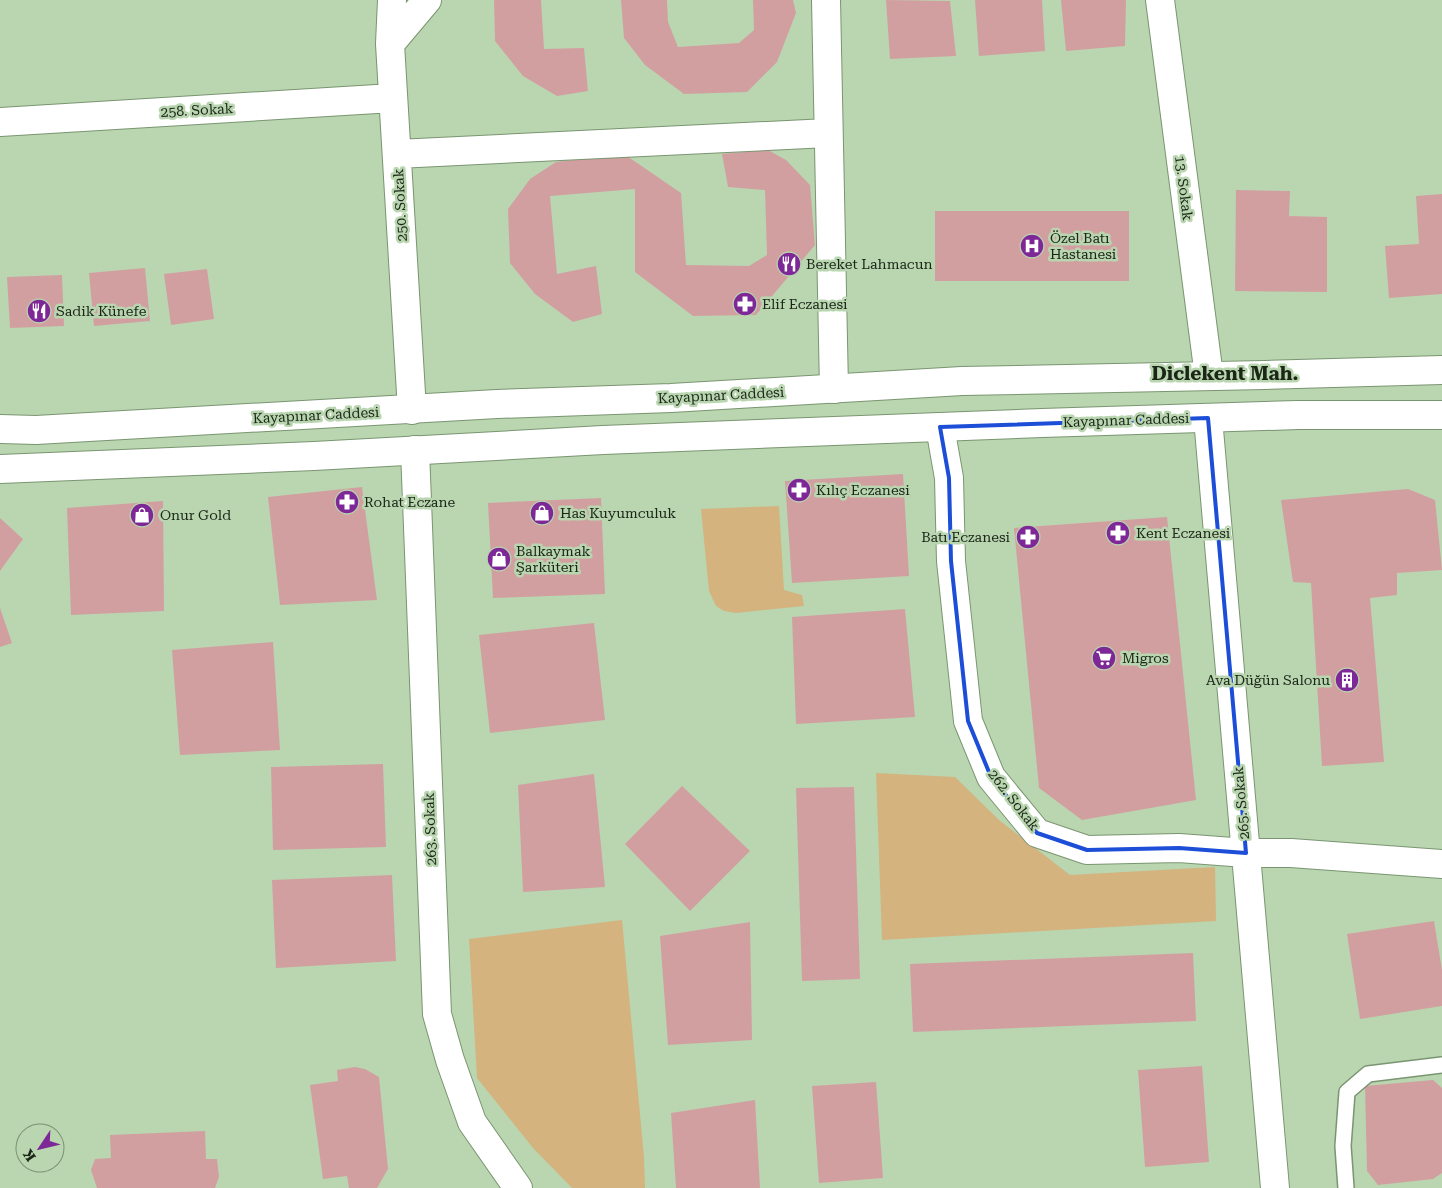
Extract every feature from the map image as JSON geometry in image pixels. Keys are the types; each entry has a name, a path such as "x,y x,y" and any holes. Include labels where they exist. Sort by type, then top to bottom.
{"street":[{"name":"250. Sokak","path":"392,0 390,44 412,410"},
{"path":"390,44 427,0"},
{"path":"826,0 834,389"},
{"name":"13. Sokak","path":"1160,0 1209,376"},
{"name":"258. Sokak","path":"0,122 394,98"},
{"path":"397,154 828,133"},
{"name":"Kayapınar Caddesi","path":"0,429 36,430 962,381 1442,370"},
{"name":"Kayapınar Caddesi","path":"0,469 602,440 940,427 1298,415 1442,415"},
{"name":"265. Sokak","path":"1208,418 1275,1188"},
{"name":"262. Sokak","path":"940,427 949,478 951,561 968,721 991,777 1037,833 1087,850 1179,848 1246,853 1291,853 1442,864"},
{"name":"263. Sokak","path":"415,450 437,1014 450,1060 472,1122 518,1188"}],"lane":[{"path":"1346,1188 1343,1146 1347,1092 1368,1074 1442,1065"}],"highlighted area":[{"path":"1208,418 1246,853 1179,848 1087,850 1037,833 991,777 968,721 951,561 949,478 940,427"}],"shaded area":[{"path":"779,506 784,590 802,595 804,606 736,613 724,611 716,606 709,591 701,509"},
{"path":"876,773 955,777 999,820 1070,875 1215,867 1216,921 882,940"},
{"path":"622,920 644,1157 645,1188 572,1188 533,1148 477,1078 469,939"}],"building":[{"path":"494,0 541,0 544,49 584,48 588,91 557,96 523,76 495,41"},
{"path":"621,0 667,0 668,22 678,47 739,43 754,30 753,0 793,0 796,13 777,62 747,92 684,94 645,65 624,38"},
{"path":"886,0 950,1 956,56 890,59"},
{"path":"975,0 1042,0 1045,51 979,56"},
{"path":"1061,0 1126,0 1125,46 1066,51"},
{"path":"768,150 786,160 810,185 815,245 756,315 693,316 635,272 635,189 550,196 557,274 596,266 602,314 573,322 535,294 510,263 508,209 530,179 556,162 624,154 681,193 686,265 749,266 767,255 765,190 728,187 722,154"},
{"path":"1236,190 1290,191 1289,216 1327,217 1327,292 1235,291"},
{"path":"1442,194 1442,294 1389,298 1385,246 1419,244 1416,196"},
{"name":"Özel Batı Hastanesi","path":"935,211 1129,211 1129,281 935,281"},
{"path":"145,268 150,321 94,326 89,273"},
{"path":"207,269 214,319 171,325 164,274"},
{"path":"62,275 64,326 10,328 7,277"},
{"path":"903,474 909,576 792,583 785,481"},
{"path":"362,487 377,600 280,605 268,497"},
{"name":"Ava Düğün Salonu","path":"1408,489 1435,500 1442,570 1397,573 1397,595 1370,598 1384,762 1322,766 1311,583 1293,582 1281,500"},
{"path":"601,498 605,594 493,598 488,503"},
{"path":"163,501 164,611 71,615 67,508"},
{"name":"Migros","path":"1167,517 1196,800 1082,820 1039,788 1014,528"},
{"path":"0,518 23,539 0,571"},
{"path":"0,608 12,643 0,647"},
{"path":"905,609 915,717 796,724 792,617"},
{"path":"594,623 605,720 490,733 479,635"},
{"path":"273,642 280,750 180,755 172,650"},
{"path":"383,764 386,847 273,850 271,767"},
{"path":"594,774 605,887 523,892 518,785"},
{"path":"682,786 750,851 690,911 625,844"},
{"path":"854,787 860,979 802,981 796,788"},
{"path":"392,875 396,961 276,968 272,880"},
{"path":"1434,921 1442,970 1442,1006 1360,1019 1347,934"},
{"path":"750,922 752,1040 668,1045 660,936"},
{"path":"1193,953 1196,1021 913,1032 910,964"},
{"path":"1202,1066 1209,1162 1145,1167 1138,1070"},
{"path":"355,1067 365,1069 379,1077 388,1169 377,1188 349,1188 347,1176 323,1179 310,1085 338,1081 337,1070"},
{"path":"1433,1080 1442,1088 1442,1173 1433,1179 1378,1185 1367,1171 1365,1086"},
{"path":"876,1082 883,1178 819,1183 812,1086"},
{"path":"755,1100 760,1188 676,1188 671,1113"},
{"path":"205,1131 206,1159 217,1159 219,1177 215,1188 97,1188 91,1170 95,1159 111,1158 110,1135"}],"place":[{"name":"Özel Batı Hastanesi","path":"1032,246"},
{"name":"Bereket Lahmacun","path":"789,264"},
{"name":"Elif Eczanesi","path":"745,304"},
{"name":"Sadik Künefe","path":"39,311"},
{"name":"Kılıç Eczanesi","path":"799,490"},
{"name":"Rohat Eczane","path":"347,502"},
{"name":"Has Kuyumculuk","path":"542,513"},
{"name":"Onur Gold","path":"142,515"},
{"name":"Kent Eczanesi","path":"1118,533"},
{"name":"Batı Eczanesi","path":"1028,537"},
{"name":"Balkaymak Şarküteri","path":"499,559"},
{"name":"Migros","path":"1104,658"},
{"name":"Ava Düğün Salonu","path":"1347,680"}],"district":[{"name":"Diclekent Mah.","path":"1225,373"}]}
